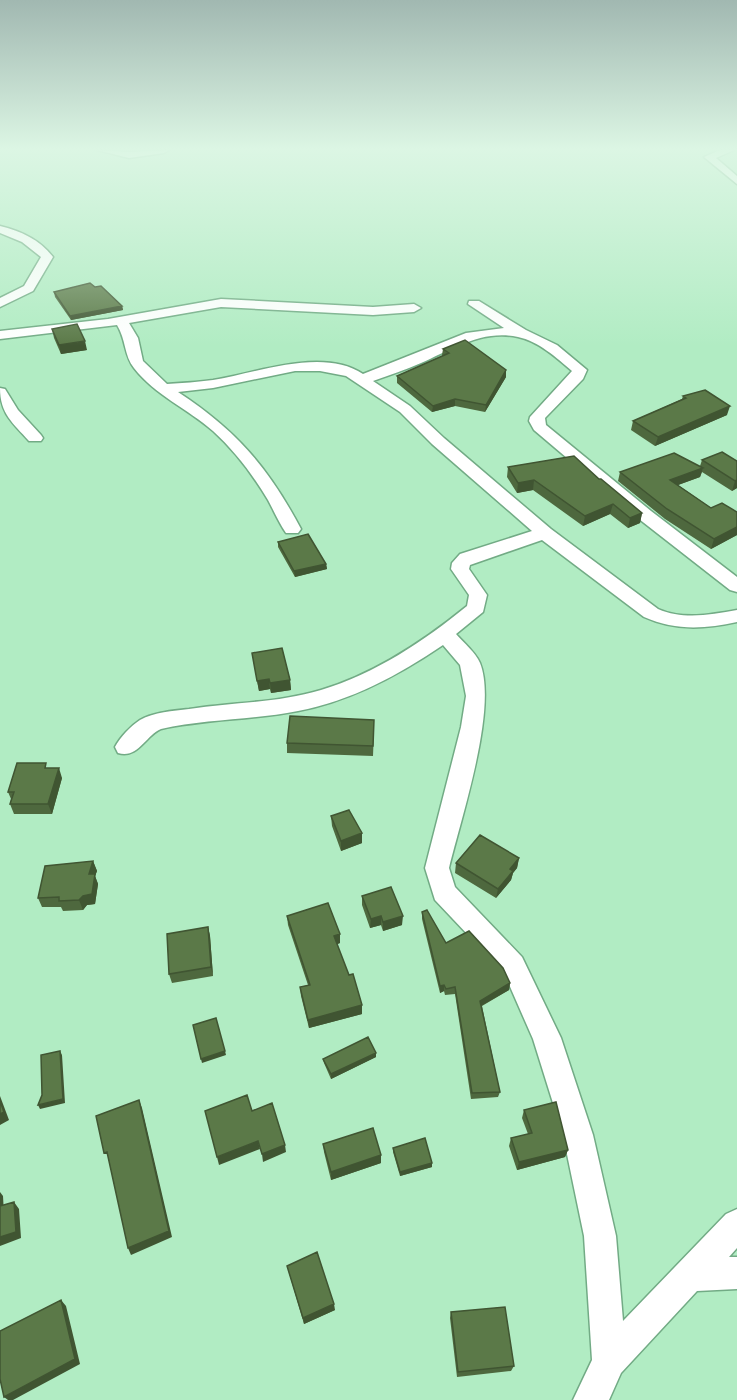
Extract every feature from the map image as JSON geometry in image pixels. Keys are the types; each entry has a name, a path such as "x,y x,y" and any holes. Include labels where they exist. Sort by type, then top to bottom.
{"street":[{"path":"0,229 26,240 47,256 29,288 0,303"},
{"path":"0,335 121,321 221,303 373,311 414,308"},
{"path":"474,304 521,333 561,353 580,372 538,417 539,427 645,515 737,586"},
{"path":"121,321 132,340 134,359 163,389 208,419 246,457 280,505 292,529"},
{"path":"361,380 416,360 444,345 471,336 501,332 521,333"},
{"path":"163,389 213,384 302,366 342,369 405,409 438,441 546,533 657,617 685,622 710,621 737,615"},
{"path":"0,392 12,412 35,438"},
{"path":"126,747 146,727 159,722 234,710 300,703 387,672 476,608 478,595 460,569 460,563 466,558 546,533"},
{"path":"444,633 470,663 476,696 472,727 437,868 444,892 513,965 547,1038 578,1135 600,1236 609,1361"},
{"path":"591,1400 609,1361 693,1275 737,1225"},
{"path":"693,1275 737,1273"}],"building":[{"path":"90,283 95,287 101,286 122,306 70,316 54,292"},
{"path":"77,324 85,341 59,345 52,329"},
{"path":"465,340 506,370 486,405 455,399 433,406 397,376 449,353 443,349"},
{"path":"705,390 730,406 658,437 633,421 686,398 683,396"},
{"path":"722,452 737,461 737,480 735,481 702,460"},
{"path":"674,453 703,468 670,480 711,508 722,503 737,512 737,527 714,539 667,509 620,472"},
{"path":"574,456 642,513 630,518 613,504 585,516 534,480 518,483 508,467"},
{"path":"308,534 326,564 294,571 278,542"},
{"path":"282,648 290,680 270,683 269,679 257,681 252,653"},
{"path":"290,716 374,720 373,746 287,743"},
{"path":"17,763 46,763 45,768 59,768 48,804 10,804 14,792 8,792"},
{"path":"349,810 362,833 341,841 331,816"},
{"path":"480,835 519,858 510,869 513,871 498,889 456,863"},
{"path":"93,861 89,874 95,874 92,894 83,896 79,900 59,901 59,897 38,898 45,866"},
{"path":"391,887 403,916 383,922 381,916 371,919 362,896"},
{"path":"328,903 340,934 334,936 349,975 353,974 362,1005 308,1020 300,987 310,985 287,916"},
{"path":"427,910 446,943 469,931 503,968 510,983 480,1001 500,1092 472,1093 455,987 446,989 444,985 440,986 422,912"},
{"path":"208,927 211,967 169,974 167,934"},
{"path":"216,1018 225,1051 201,1059 193,1025"},
{"path":"368,1037 376,1053 331,1074 323,1059"},
{"path":"60,1051 63,1099 38,1105 42,1095 41,1055"},
{"path":"247,1095 252,1111 272,1103 285,1145 262,1154 258,1141 217,1157 205,1111"},
{"path":"139,1100 169,1231 128,1248 107,1152 104,1153 96,1116"},
{"path":"0,1101 4,1112 0,1114"},
{"path":"556,1102 568,1150 519,1162 511,1138 532,1133 524,1110"},
{"path":"373,1128 381,1155 331,1172 323,1144"},
{"path":"425,1138 432,1163 400,1172 393,1148"},
{"path":"14,1202 16,1232 0,1237 0,1206"},
{"path":"317,1252 334,1304 303,1318 287,1266"},
{"path":"61,1300 75,1359 4,1397 0,1379 0,1331"},
{"path":"505,1307 514,1366 458,1372 451,1312"}]}
